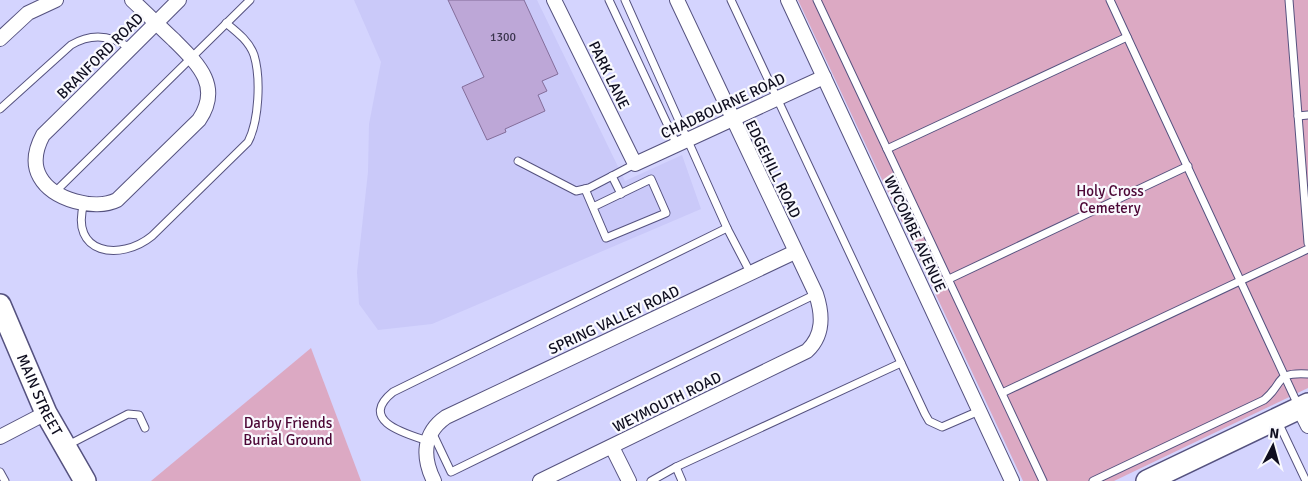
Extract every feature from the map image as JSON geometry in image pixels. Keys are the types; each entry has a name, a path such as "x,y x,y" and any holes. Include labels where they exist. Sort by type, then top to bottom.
{"main road":[{"name":"MAIN STREET","path":"0,305 8,330 46,413 85,481"},
{"path":"1147,481 1276,419 1305,413"}],"street":[{"path":"0,39 28,13 56,0"},
{"path":"56,191 84,203 100,205 117,200 199,120 207,104 208,87 201,68 132,0"},
{"name":"BRANFORD ROAD","path":"56,191 40,177 36,167 37,151 43,135 179,0"},
{"name":"PARK LANE","path":"554,0 635,164"},
{"name":"EDGEHILL ROAD","path":"677,0 732,120 816,294 821,312 821,326 817,339 808,351"},
{"name":"WYCOMBE AVENUE","path":"788,0 1012,481"},
{"name":"CHADBOURNE ROAD","path":"635,164 824,77"},
{"name":"SPRING VALLEY ROAD","path":"430,436 446,417 795,252"},
{"name":"WEYMOUTH ROAD","path":"540,481 808,351"},
{"path":"0,437 46,413"},
{"path":"430,436 425,457 434,481"},
{"path":"612,447 628,481"}],"lane":[{"path":"56,191 250,0"},
{"path":"609,0 751,274"},
{"path":"625,0 683,143"},
{"path":"731,0 925,414 935,425 947,426 979,411"},
{"path":"817,0 1043,481"},
{"path":"1110,0 1240,281 1285,376 1305,413"},
{"path":"1288,0 1308,243"},
{"path":"84,203 80,222 82,230 91,243 107,250 119,250 138,246 152,236 248,142 253,133 257,114 254,54 240,34 226,23"},
{"path":"0,109 80,39 99,36 109,38 130,48"},
{"path":"887,149 1127,37"},
{"path":"1298,116 1308,115"},
{"path":"518,161 576,191 585,189 635,164"},
{"path":"948,279 1188,166"},
{"path":"612,176 621,194"},
{"path":"585,189 606,238 666,213 652,179 593,207"},
{"path":"727,228 392,392 384,401 382,408 383,420 390,427 430,436 451,472 816,294"},
{"path":"1002,393 1308,249"},
{"path":"651,481 676,467 901,363"},
{"path":"1093,481 1264,400 1279,380 1285,376 1308,374"},
{"path":"65,446 128,414 138,415 145,428"},
{"path":"1276,419 1306,481"},
{"path":"676,467 682,481"},
{"path":"0,472 5,481"}],"shaded area":[{"path":"354,0 537,0 625,181 682,155 701,209 432,324 378,330 359,304 357,272 368,172 369,124 381,62"}],"green space":[{"name":"Holy Cross Cemetery","path":"798,0 1308,0 1308,388 1114,481 1023,481"},
{"name":"Darby Friends Burial Ground","path":"311,348 361,481 151,481"}],"building":[{"path":"448,0 524,0 558,74 542,81 547,91 538,95 545,111 505,129 506,132 487,140 462,87 484,77"}]}
